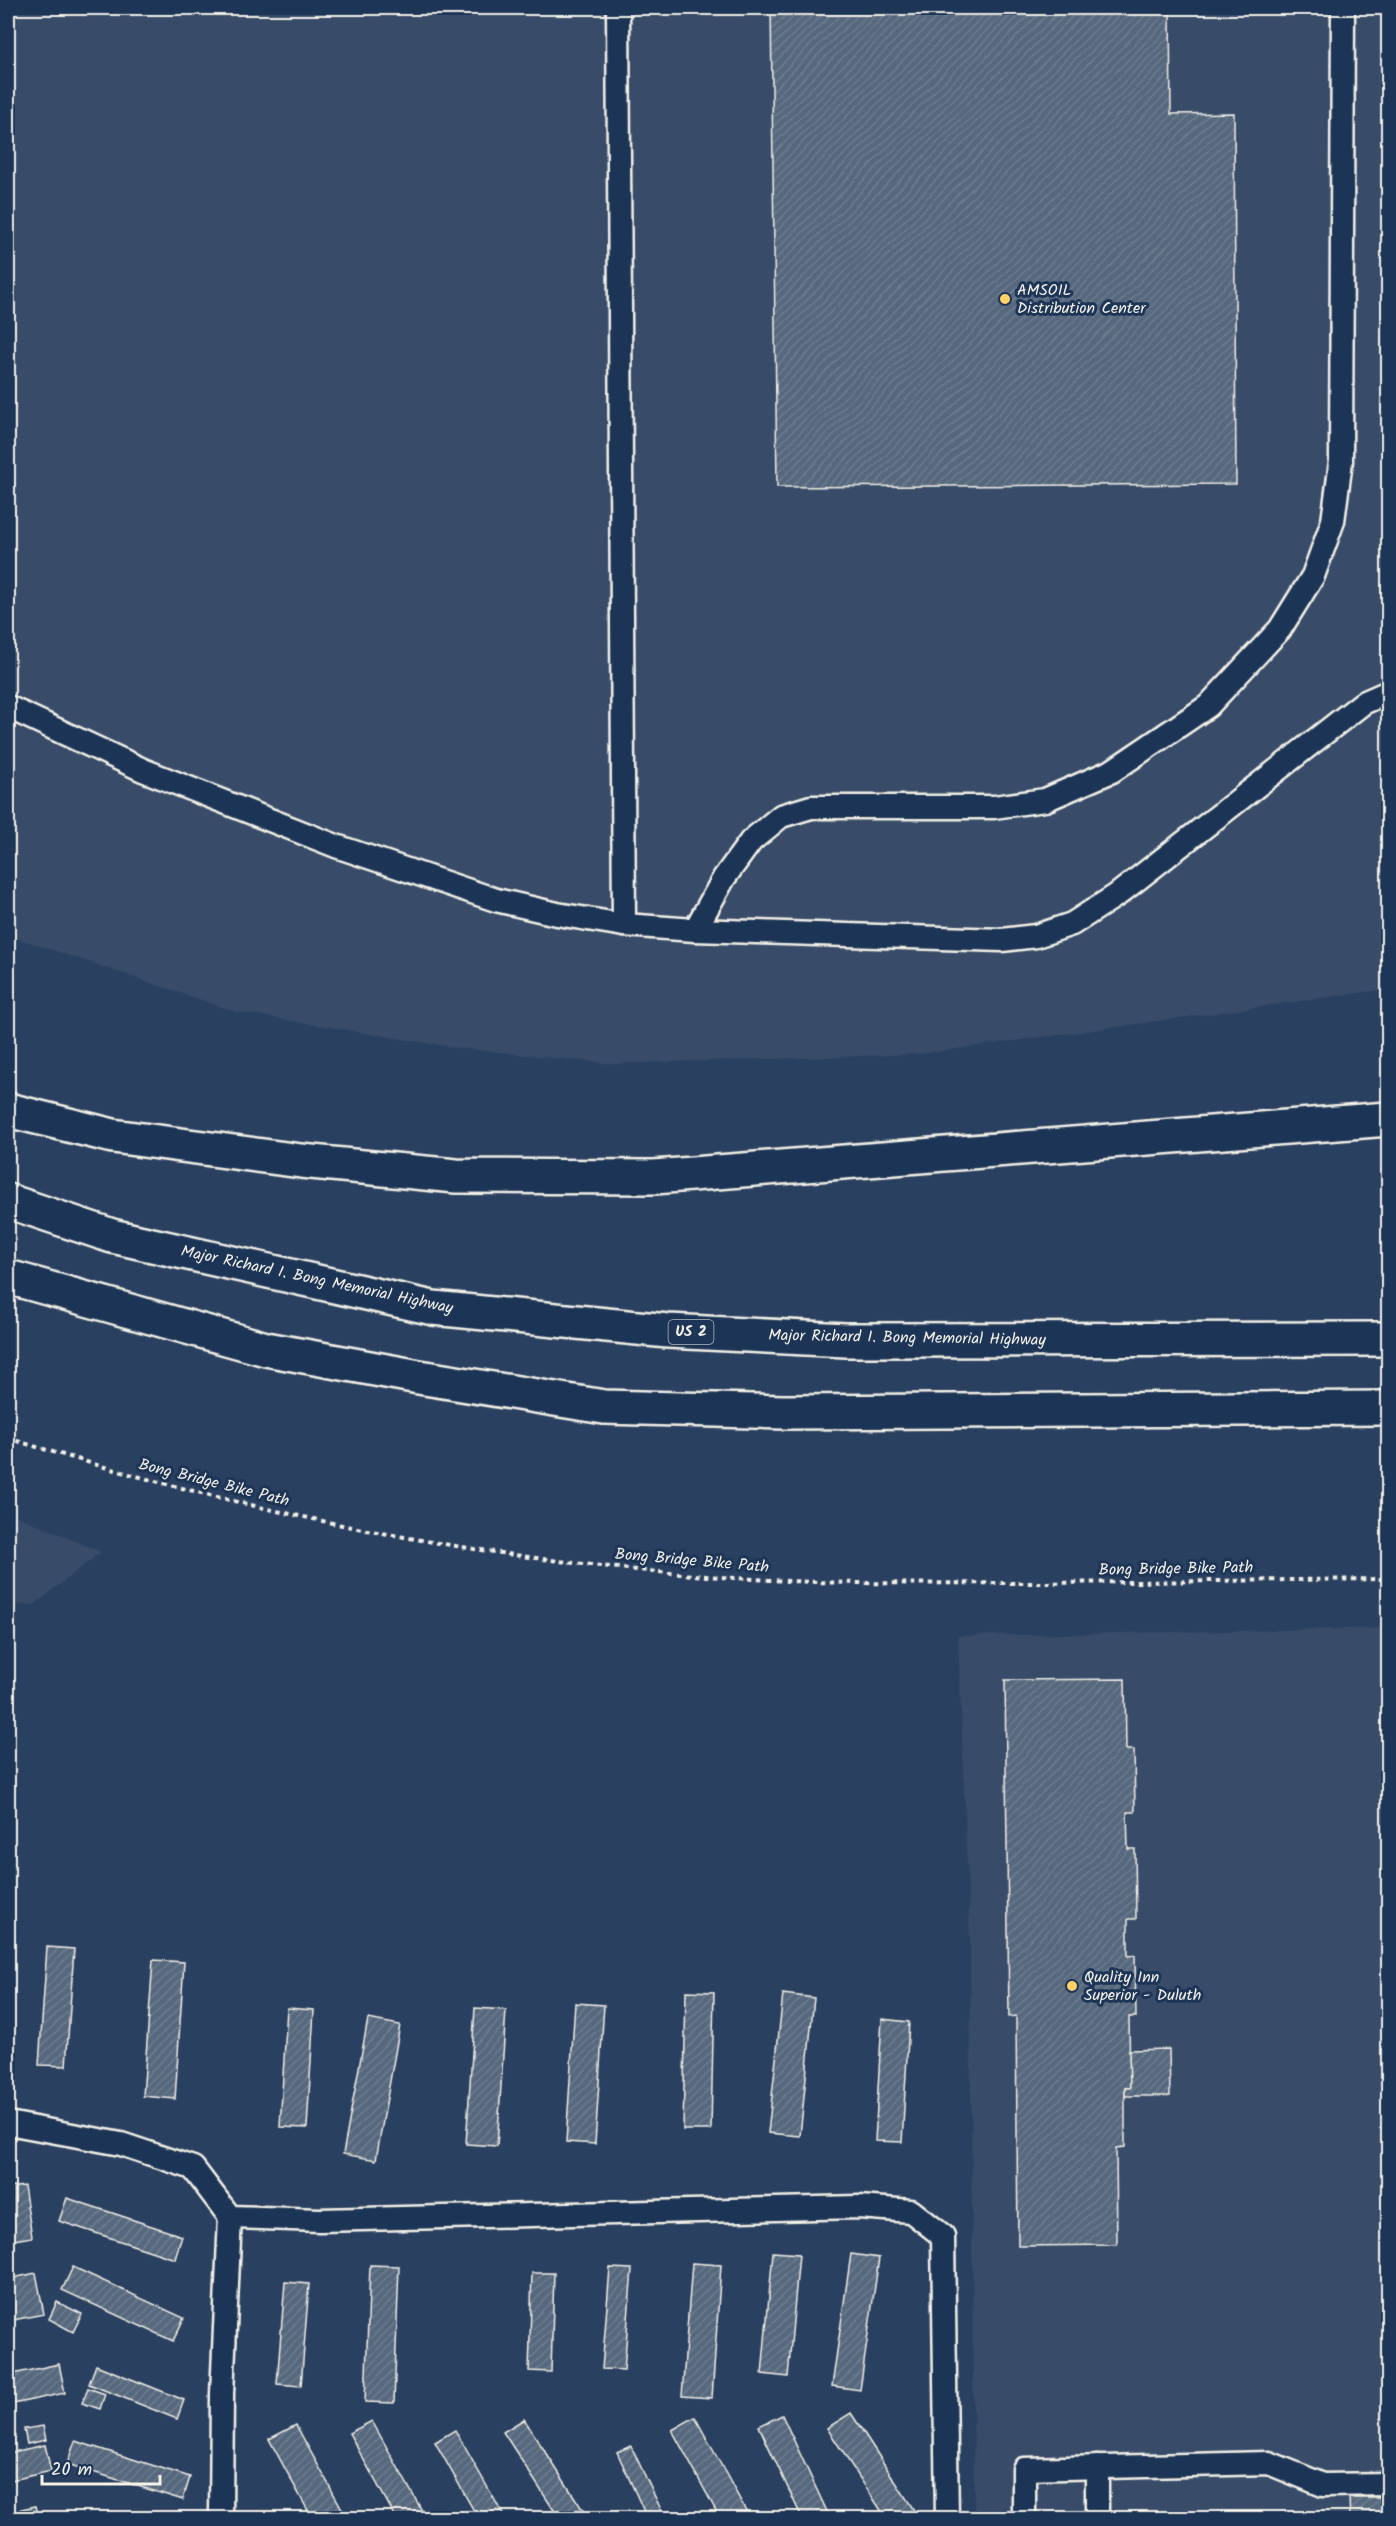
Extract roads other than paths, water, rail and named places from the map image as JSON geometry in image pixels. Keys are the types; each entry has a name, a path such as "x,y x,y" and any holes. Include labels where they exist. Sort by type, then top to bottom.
{"highway":[{"path":"8,1110 113,1136 301,1161 456,1176 654,1177 1389,1119"},
{"name":"Major Richard I. Bong Memorial Highway","path":"8,1201 112,1236 433,1308 668,1331 846,1340 1389,1339"},
{"path":"8,1277 266,1349 604,1407 785,1412 1389,1408"}],"lane":[{"path":"618,8 624,925"},
{"path":"695,930 724,878 751,841 781,816 811,807 994,807 1045,800 1112,771 1208,706 1280,629 1313,576 1333,521 1341,461 1343,8"},
{"path":"8,707 143,770 336,846 496,900 557,914 624,925 695,930 1002,940 1036,936 1072,924 1117,896 1364,703 1389,692"},
{"path":"8,2123 121,2144 193,2168 230,2217 222,2394 221,2518"},
{"path":"230,2217 320,2220 859,2207 911,2211 944,2236 947,2518"},
{"path":"1024,2518 1024,2469 1269,2463 1323,2485 1389,2484"},
{"path":"1097,2467 1097,2518"}],"place":[{"name":"AMSOIL Distribution Center","path":"1005,299"},
{"name":"Quality Inn Superior - Duluth","path":"1072,1986"}]}
